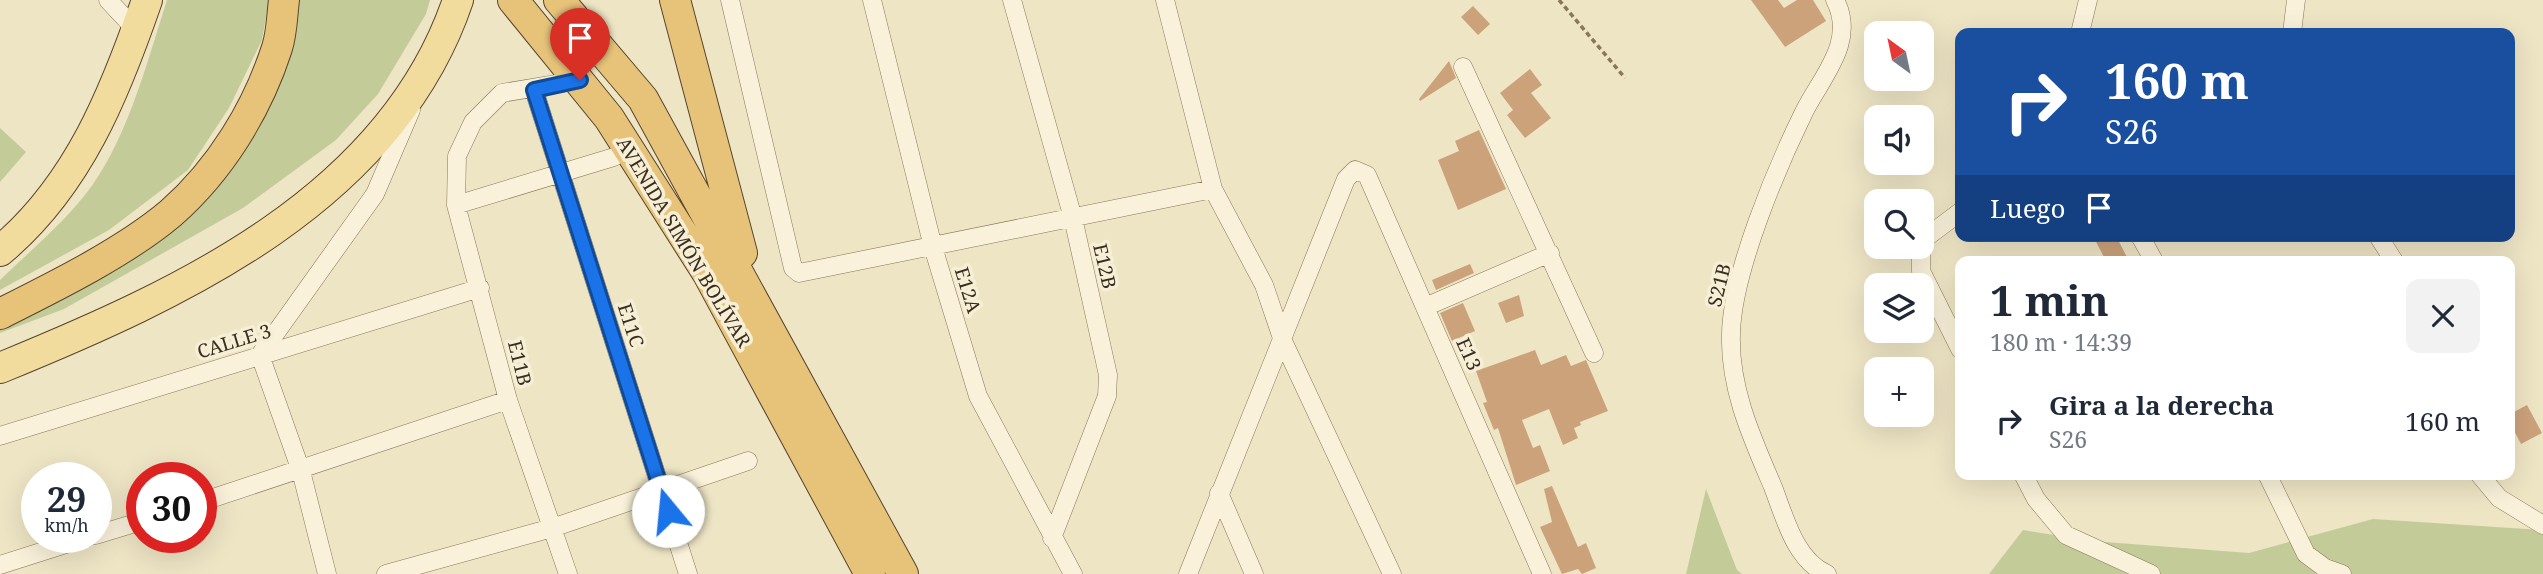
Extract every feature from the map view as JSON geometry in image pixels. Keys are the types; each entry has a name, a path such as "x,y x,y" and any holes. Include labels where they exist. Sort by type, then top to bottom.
{"highway":[{"path":"0,314 133,239 170,213 204,178 245,122 257,97 278,46 284,0"},
{"name":"AVENIDA SIMÓN BOLÍVAR","path":"513,0 609,118 708,274 870,574"},
{"name":"AVENIDA SIMÓN BOLÍVAR","path":"559,0 643,99 903,574"},
{"path":"675,0 753,297"}],"main road":[{"path":"0,251 53,193 91,141 116,88 148,0"},
{"path":"0,368 57,345 217,268 273,231 381,137 426,75 446,36 458,0"}],"street":[{"path":"108,0 137,31"},
{"path":"730,0 793,268 799,273 1213,189"},
{"name":"E12A","path":"872,0 933,247 978,396 1073,574"},
{"name":"E12B","path":"1012,0 1073,218 1108,375 1107,396 1052,538"},
{"path":"1165,0 1213,189 1264,285 1283,341 1392,574"},
{"name":"S21B","path":"1827,574 1804,559 1748,428 1731,369 1731,331 1737,293 1764,205 1803,113 1839,46 1843,16 1835,0"},
{"path":"2081,28 2088,0"},
{"path":"2293,28 2296,0"},
{"path":"1464,67 1594,353"},
{"path":"534,90 574,72"},
{"path":"327,574 301,471 261,355 374,194 426,75"},
{"name":"E11B","path":"534,90 502,93 473,122 457,156 456,205 508,400 568,574"},
{"name":"E11C","path":"534,90 688,574"},
{"path":"456,205 614,157"},
{"name":"E13","path":"1283,341 1346,179 1355,170 1367,175 1542,574"},
{"path":"1934,232 1955,216"},
{"path":"1425,307 1550,253"},
{"path":"1921,259 1921,271 1955,339"},
{"name":"CALLE 3","path":"0,436 480,288"},
{"path":"298,304 296,333 303,343"},
{"path":"1188,574 1283,341"},
{"path":"217,497 508,400"},
{"path":"386,574 552,528 748,461"},
{"path":"2026,480 2036,499 2066,535 2151,574"},
{"path":"2270,480 2306,554 2325,568 2342,574"},
{"path":"2484,480 2499,498 2543,525"},
{"path":"1219,493 1255,574"},
{"path":"0,565 38,553"}],"path":[{"path":"1559,0 1625,78"}],"green space":[{"path":"167,0 269,0 262,40 229,108 188,170 109,230 0,290 0,280 78,204 99,175 121,134"},
{"path":"300,0 430,0 426,14 378,94 336,140 243,208 64,309 0,333 0,330 180,219 283,69"},
{"path":"0,128 26,152 0,182"},
{"path":"1706,489 1737,570 1742,574 1686,574"},
{"path":"2373,519 2543,530 2543,574 1989,574 2023,530 2092,541 2249,553"}],"building":[{"path":"1751,0 1778,0 1784,8 1797,0 1813,0 1826,21 1785,47"},
{"path":"1473,6 1490,24 1478,35 1461,17"},
{"path":"1449,61 1456,78 1420,101 1419,99"},
{"path":"1530,69 1542,85 1531,93 1551,118 1525,138 1507,115 1513,110 1500,93"},
{"path":"1479,130 1506,189 1458,210 1438,160 1459,151 1455,141"},
{"path":"2096,242 2119,242 2126,256 2103,256"},
{"path":"1470,264 1474,273 1436,290 1432,280"},
{"path":"1519,295 1524,316 1506,323 1498,303"},
{"path":"1463,303 1475,331 1452,341 1440,313"},
{"path":"1535,350 1541,365 1566,355 1571,366 1586,360 1608,411 1580,422 1581,425 1574,428 1578,438 1563,445 1549,409 1522,420 1533,448 1540,445 1550,471 1516,485 1498,428 1494,430 1483,403 1487,402 1476,371"},
{"path":"2527,405 2542,433 2521,444 2515,433 2515,411"},
{"path":"1552,486 1578,547 1586,543 1596,568 1582,574 1578,569 1562,574 1540,527 1552,522 1544,489"}],"route":[{"path":"580,80 534,90 668,511"}]}
